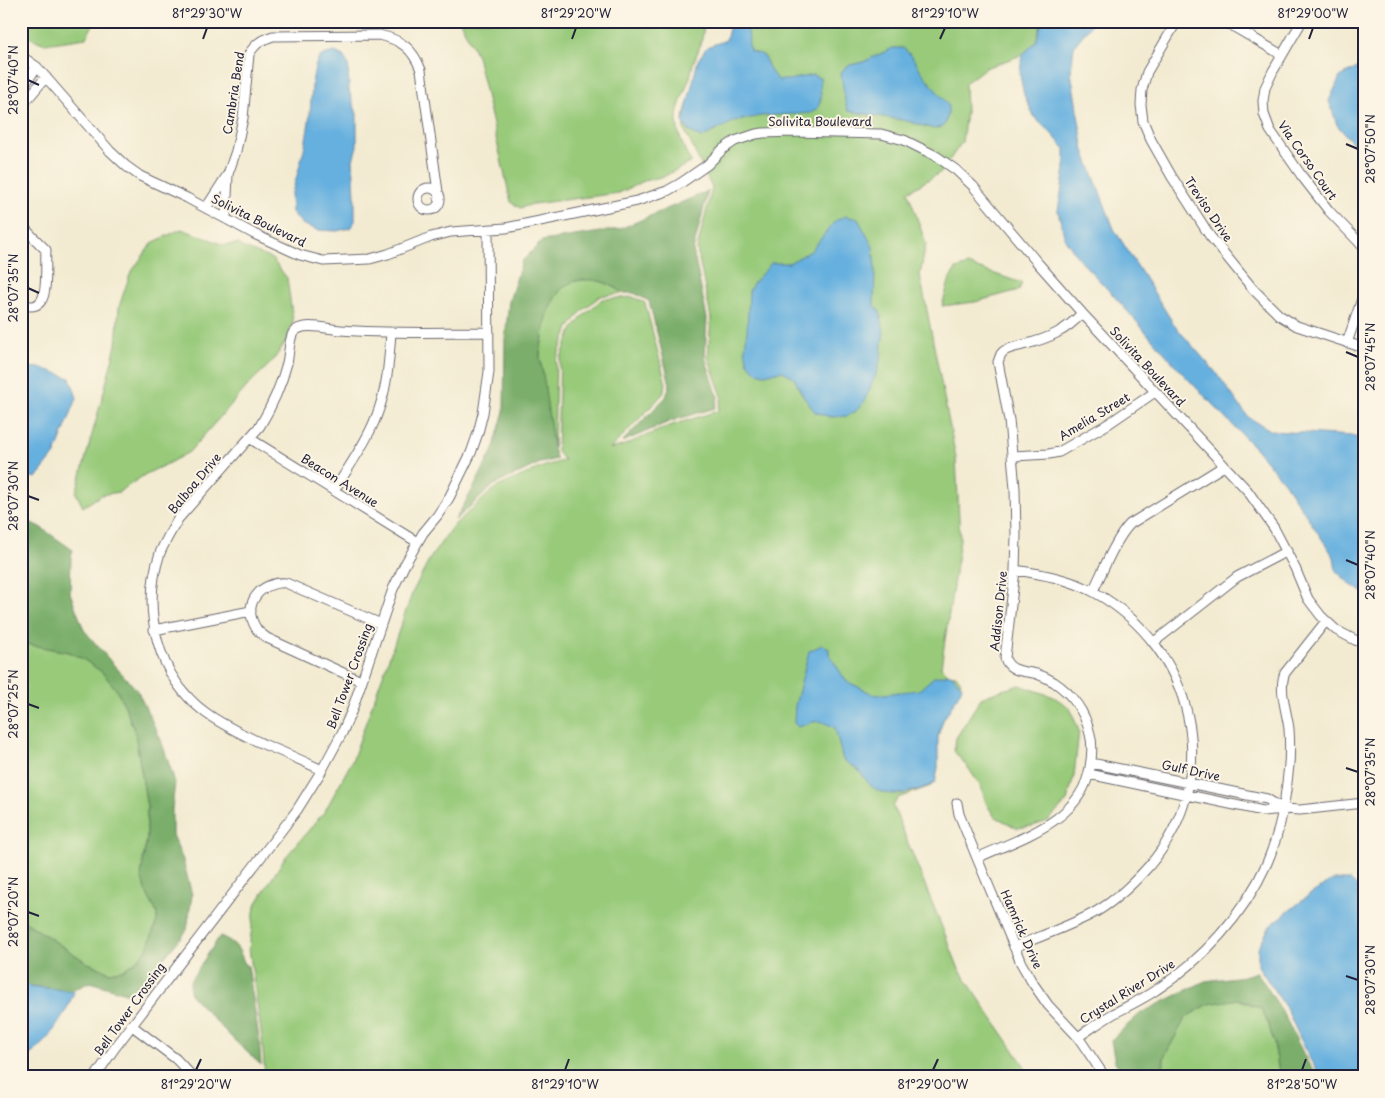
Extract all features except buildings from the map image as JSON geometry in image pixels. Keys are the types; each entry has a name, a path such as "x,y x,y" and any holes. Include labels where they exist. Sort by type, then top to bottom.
{"street":[{"name":"Treviso Drive","path":"1177,21 1147,72 1142,90 1143,120 1151,140 1210,236 1253,289 1279,315 1297,326 1364,348"},
{"path":"1224,21 1282,55"},
{"name":"Via Corso Court","path":"1302,21 1265,88 1264,114 1270,130 1301,175 1329,211 1364,248"},
{"name":"Cambria Bend","path":"226,219 228,174 236,151 243,118 249,54 261,40 273,36 379,36 392,38 403,44 415,56 421,70 439,199"},
{"name":"Solivita Boulevard","path":"21,56 37,67 110,152 140,176 300,256 323,261 370,259 431,237 451,232 506,228 637,201 674,187 694,175 723,149 735,141 756,134 792,132 881,134 904,140 926,150 956,170 973,186 1082,313 1247,490 1262,509 1287,551 1308,599 1314,608 1326,621 1345,635 1364,643"},
{"path":"21,88 37,67"},
{"path":"21,104 25,102 46,77"},
{"path":"206,208 228,174"},
{"path":"21,225 46,250 42,301 31,307 23,305 21,300"},
{"name":"Bell Tower Crossing","path":"95,1077 131,1025 296,810 322,770 342,733 352,710 393,589 417,542 449,498 467,462 478,434 489,379 488,230"},
{"path":"1348,343 1364,293"},
{"name":"Addison Drive","path":"977,858 1055,821 1075,801 1083,789 1089,774 1092,747 1089,730 1083,713 1072,698 1053,681 1036,674 1012,668 1006,662 1005,654 1015,570 1016,535 1013,456 1009,420 998,362 1000,354 1007,349 1045,339 1059,333 1082,313"},
{"name":"Balboa Drive","path":"322,770 223,724 197,706 182,690 170,673 161,654 154,630 152,597 154,578 161,551 178,519 260,426 277,395 288,361 291,338 296,330 306,326 391,333 489,332"},
{"path":"334,490 368,435 380,407 387,377 391,333"},
{"name":"Amelia Street","path":"1013,456 1059,452 1108,424 1155,392"},
{"name":"Beacon Avenue","path":"249,438 417,542"},
{"path":"1093,591 1117,542 1130,524 1224,466"},
{"path":"1154,642 1237,577 1287,551"},
{"path":"1014,947 1088,916 1121,894 1149,866 1161,850 1183,809 1190,783 1191,738 1181,691 1166,659 1154,642 1129,616 1093,591 1050,576 1015,570"},
{"path":"361,681 267,638 257,629 251,616 254,598 264,588 272,584 286,583 381,624"},
{"path":"154,630 251,611"},
{"name":"Crystal River Drive","path":"1078,1037 1110,1016 1157,990 1186,969 1212,944 1243,905 1260,877 1275,840 1283,809 1288,777 1290,748 1282,679 1326,621"},
{"name":"Gulf Drive","path":"1091,763 1267,799 1283,809"},
{"name":"Gulf Drive","path":"1089,774 1263,811 1300,810 1364,803"},
{"name":"Hamrick Drive","path":"957,803 959,814 977,858 1025,969 1040,994 1078,1037 1105,1077"},
{"path":"131,1025 176,1058 193,1077"}],"green space":[{"path":"21,21 95,21 86,38 45,44 21,34"},
{"path":"460,21 703,21 702,40 677,116 680,137 691,162 665,176 644,181 619,193 533,204 520,208 511,202 477,56"},
{"path":"734,21 1042,21 1036,42 1022,55 985,68 965,83 966,113 962,142 941,172 908,192 926,244 920,275 956,458 960,539 941,667 948,674 956,675 961,682 958,693 941,724 935,749 936,777 931,786 898,798 893,806 959,969 1032,1077 265,1077 262,1038 249,948 255,906 284,859 325,811 352,761 413,591 431,557 452,527 495,488 542,467 565,460 557,452 560,360 572,330 583,316 602,299 633,297 645,303 666,384 663,394 610,449 622,446 672,425 718,411 722,396 708,357 711,318 697,249 712,188 684,129 683,118 699,67 733,44"},
{"path":"708,191 693,250 707,318 705,357 718,397 715,408 671,421 622,442 666,397 670,384 649,301 634,293 623,293 600,281 575,281 561,290 551,305 540,351 553,449 557,459 540,463 494,485 455,520 493,450 504,411 505,339 509,301 522,261 542,241 620,229"},
{"path":"181,229 224,245 239,244 272,259 287,278 293,321 287,340 272,362 253,380 189,452 146,474 119,492 101,495 83,507 76,493 116,345 119,307 130,274 152,243"},
{"path":"968,265 1022,283 1019,290 975,302 942,306 950,278 956,269"},
{"path":"593,279 609,284 623,293 600,296 581,312 569,328 556,360 554,447 540,356 545,322 552,302 562,288 571,282"},
{"path":"21,518 40,527 73,550 71,556 70,593 84,630 137,690 161,740 175,782 172,835 183,860 192,895 187,930 156,968 129,994 90,982 71,991 21,985 21,919 86,962 109,972 123,970 135,962 147,949 157,921 157,913 145,890 141,875 147,838 147,807 135,733 125,706 116,689 102,672 83,659 68,652 21,643"},
{"path":"21,643 68,652 83,659 102,672 116,689 125,706 135,733 147,807 147,838 143,858 145,890 157,913 157,921 147,949 135,962 123,970 109,972 86,962 21,919"},
{"path":"1020,685 1054,697 1070,708 1079,731 1074,776 1067,801 1048,821 1033,826 1017,828 994,816 986,803 981,787 954,751 956,738 981,698"},
{"path":"220,936 234,944 245,965 248,966 259,1038 261,1065 190,994 190,981"},
{"path":"1257,972 1282,1011 1317,1077 1280,1077 1274,1043 1268,1023 1261,1009 1238,999 1209,1004 1186,1017 1164,1057 1163,1077 1126,1077 1115,1062 1111,1040 1141,1013 1205,981 1244,976"},
{"path":"1238,999 1261,1009 1268,1023 1274,1043 1280,1077 1163,1077 1164,1057 1186,1017 1209,1004"}],"water":[{"path":"731,21 737,21 746,28 750,51 763,55 778,80 789,80 813,75 820,78 821,98 818,108 811,113 761,116 735,121 701,138 689,131 683,123 698,60 707,47 726,40"},
{"path":"1042,21 1094,21 1074,46 1071,72 1084,151 1114,229 1175,326 1218,375 1248,417 1272,431 1352,436 1364,440 1364,593 1351,585 1336,571 1334,557 1284,482 1257,450 1185,376 1078,258 1065,239 1058,211 1065,169 1065,149 1035,118 1024,95 1020,75 1022,55 1036,42"},
{"path":"893,48 903,48 911,55 923,74 948,105 948,114 942,127 934,129 907,121 848,111 841,73 846,66 863,62"},
{"path":"335,52 343,56 348,64 349,91 357,114 357,146 353,160 355,221 350,228 337,231 317,230 302,224 292,212 291,196 306,140 315,66 321,56"},
{"path":"1363,65 1364,156 1337,125 1329,101 1340,77"},
{"path":"845,216 858,219 873,247 875,269 874,305 880,312 884,332 877,372 864,402 856,411 847,416 831,417 815,412 803,396 794,378 783,371 765,374 756,372 748,363 745,350 749,292 753,284 771,263 789,263 811,251 835,221"},
{"path":"21,367 42,368 70,378 77,398 55,454 36,478 21,474"},
{"path":"822,645 829,649 829,654 846,681 875,695 919,690 934,677 951,674 962,686 943,720 938,736 938,768 935,783 901,794 884,793 869,784 862,774 843,760 835,728 820,722 813,722 798,727 794,723 795,706 809,651"},
{"path":"1333,880 1350,880 1364,893 1364,1073 1348,1077 1321,1076 1311,1061 1286,1008 1258,966 1258,948 1270,926 1309,895"},
{"path":"21,985 73,990 74,992 65,1012 53,1031 38,1048 21,1061"}]}
